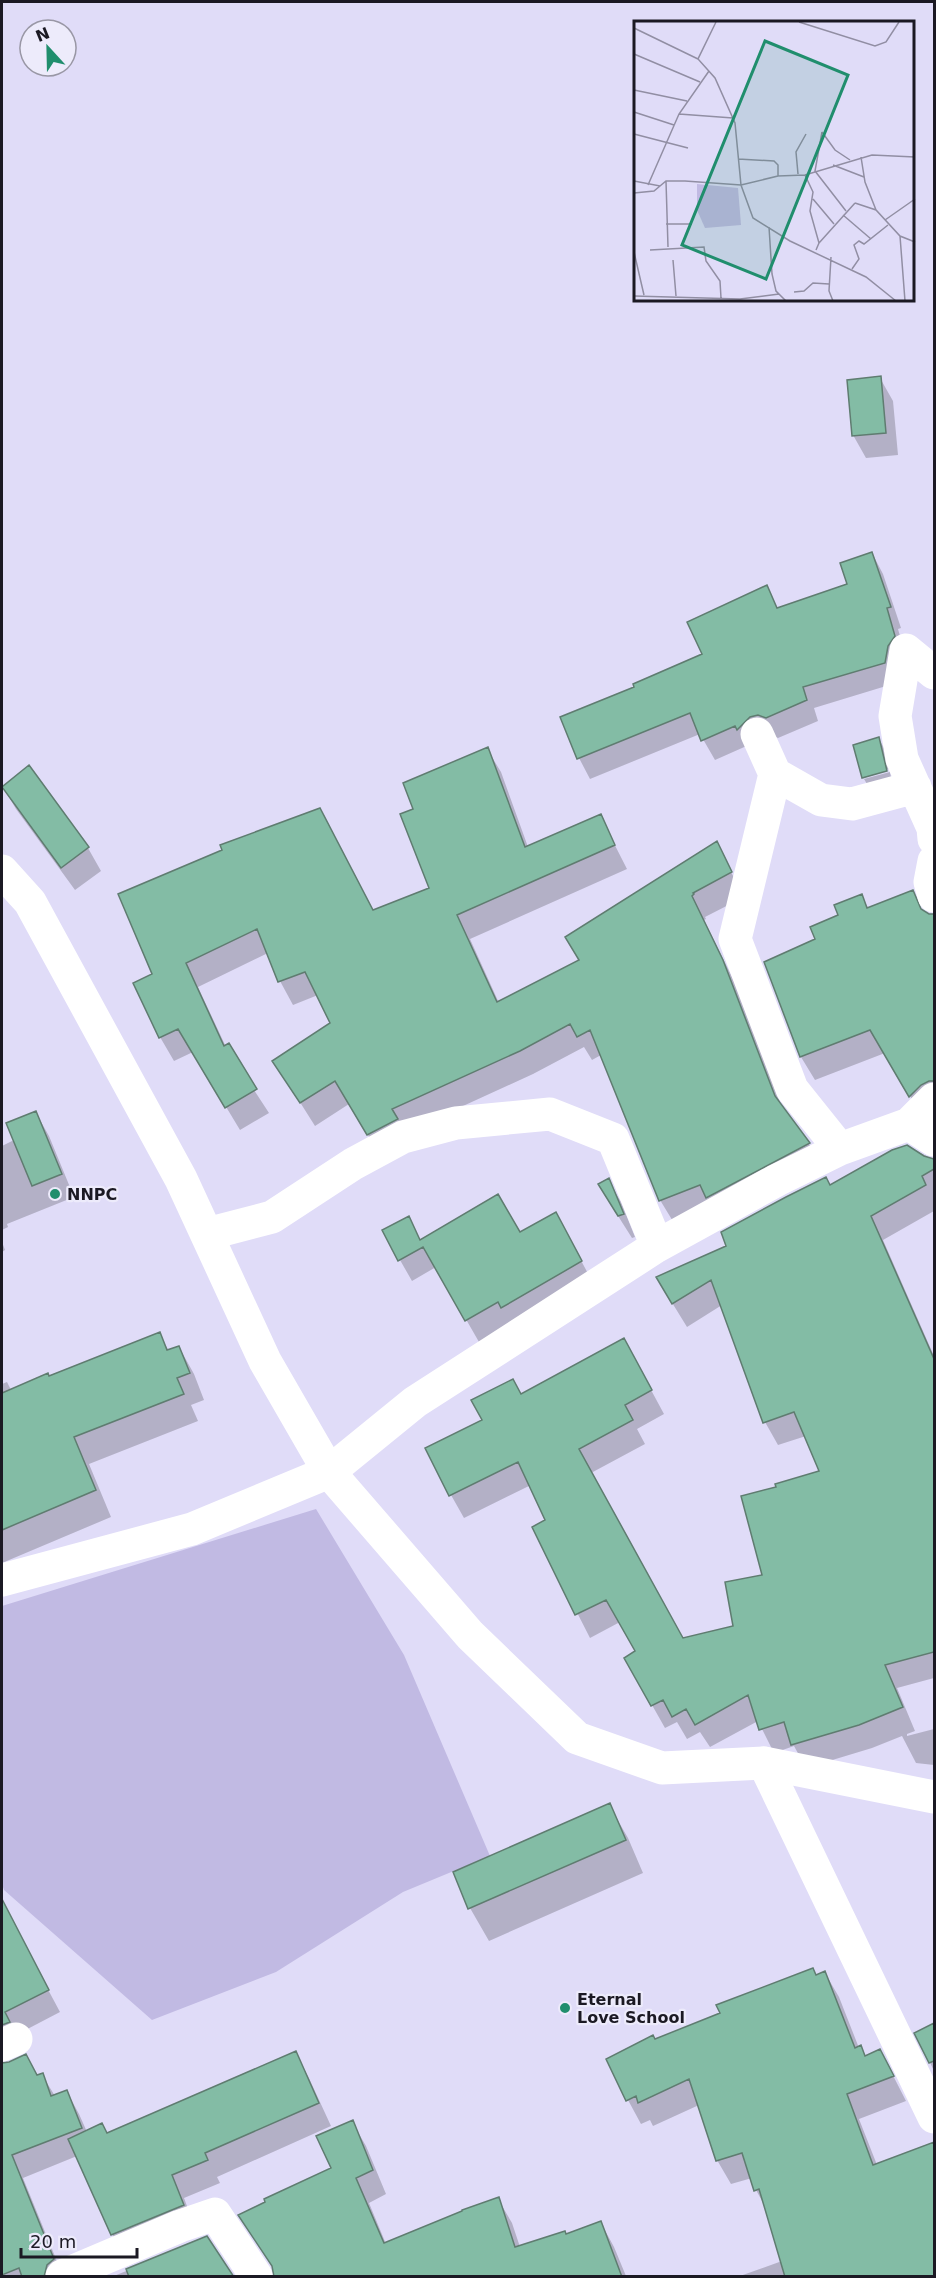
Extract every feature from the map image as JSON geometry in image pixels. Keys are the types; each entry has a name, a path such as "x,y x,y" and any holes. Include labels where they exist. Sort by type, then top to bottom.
{"street":[{"path":"934,673 906,650 895,716 902,759 933,828 934,839"},
{"path":"757,734 775,774 821,800 852,804 915,787"},
{"path":"775,774 735,939 792,1089 840,1149"},
{"path":"934,861 930,882 934,896"},
{"path":"2,871 30,902 181,1179 265,1361 329,1472 470,1635 577,1738 662,1768 764,1763 934,1797"},
{"path":"2,1580 192,1529 329,1472 415,1402 657,1246 777,1180 840,1149 922,1132 934,1099"},
{"path":"207,1234 272,1217 353,1164 403,1137 456,1123 550,1114 613,1138 657,1246"},
{"path":"764,1763 934,2117"},
{"path":"62,2277 180,2226 215,2214 255,2277"}],"shaded area":[{"path":"316,1509 404,1655 490,1856 403,1892 276,1972 152,2020 4,1890 2,1884 2,1606"}],"building":[{"path":"881,376 886,433 852,436 847,380"},
{"path":"872,552 891,607 887,608 895,636 888,646 885,663 803,687 807,700 766,718 758,715 750,717 737,730 735,726 701,741 690,713 577,759 560,717 634,687 633,684 702,654 687,622 767,585 777,608 847,584 840,563"},
{"path":"879,737 887,771 862,778 853,745"},
{"path":"488,747 525,847 601,814 615,845 457,915 497,1002 579,960 565,937 717,841 732,872 693,893 692,896 723,960 775,1096 810,1143 706,1198 700,1185 659,1201 590,1030 577,1037 570,1024 520,1051 392,1109 398,1119 367,1135 335,1081 300,1103 272,1061 330,1023 305,972 278,982 257,929 186,963 224,1046 229,1043 257,1089 225,1108 178,1029 159,1038 133,983 152,974 118,894 222,850 220,845 320,808 373,910 429,888 400,814 413,809 403,783"},
{"path":"29,765 89,847 61,868 2,787"},
{"path":"913,890 921,909 934,914 934,1081 921,1085 909,1097 870,1030 800,1057 764,962 815,939 810,927 838,915 834,905 862,894 867,908"},
{"path":"36,1111 62,1174 32,1186 6,1123"},
{"path":"907,1145 924,1156 934,1159 934,1169 922,1176 926,1185 871,1216 934,1359 934,1652 885,1665 903,1707 859,1725 791,1745 784,1722 759,1730 748,1695 695,1725 686,1709 672,1717 663,1700 651,1706 624,1658 635,1651 606,1600 575,1615 532,1527 545,1520 518,1462 449,1496 425,1448 482,1420 471,1400 513,1379 521,1394 624,1338 652,1390 625,1405 633,1420 579,1449 683,1638 733,1626 725,1582 762,1575 741,1496 776,1487 775,1484 819,1471 794,1412 763,1423 711,1280 672,1304 656,1277 726,1246 721,1232 786,1197 826,1177 830,1185 892,1150"},
{"path":"609,1178 624,1214 618,1216 598,1184"},
{"path":"498,1194 520,1232 556,1212 582,1261 501,1308 498,1302 465,1321 423,1247 398,1261 382,1230 409,1216 420,1240"},
{"path":"160,1332 167,1350 179,1346 190,1373 177,1378 184,1394 74,1437 96,1490 2,1530 2,1393 48,1373 49,1376"},
{"path":"610,1803 626,1840 468,1909 453,1872"},
{"path":"2,1899 49,1990 5,2012 10,2022 2,2025"},
{"path":"813,1968 816,1975 825,1971 855,2048 861,2045 865,2056 880,2049 894,2076 847,2094 873,2165 934,2142 934,2277 785,2277 759,2189 754,2191 742,2153 716,2161 689,2079 638,2103 636,2096 626,2101 606,2059 653,2035 655,2039 720,2013 716,2005"},
{"path":"934,2023 934,2061 929,2063 914,2033"},
{"path":"296,2051 319,2103 205,2153 208,2160 172,2175 184,2205 111,2235 68,2139 102,2123 107,2133"},
{"path":"26,2054 37,2075 43,2073 51,2096 67,2090 82,2128 12,2155 54,2259 47,2265 44,2277 22,2277 19,2268 2,2275 2,2063"},
{"path":"353,2120 373,2170 356,2178 384,2243 499,2197 515,2247 565,2231 566,2234 601,2221 622,2277 274,2277 272,2266 238,2215 265,2202 264,2199 331,2168 316,2136"},
{"path":"207,2236 234,2277 129,2277 126,2269"}],"place":[{"name":"NNPC","path":"55,1194"},
{"name":"Eternal Love School","path":"565,2008"}]}
